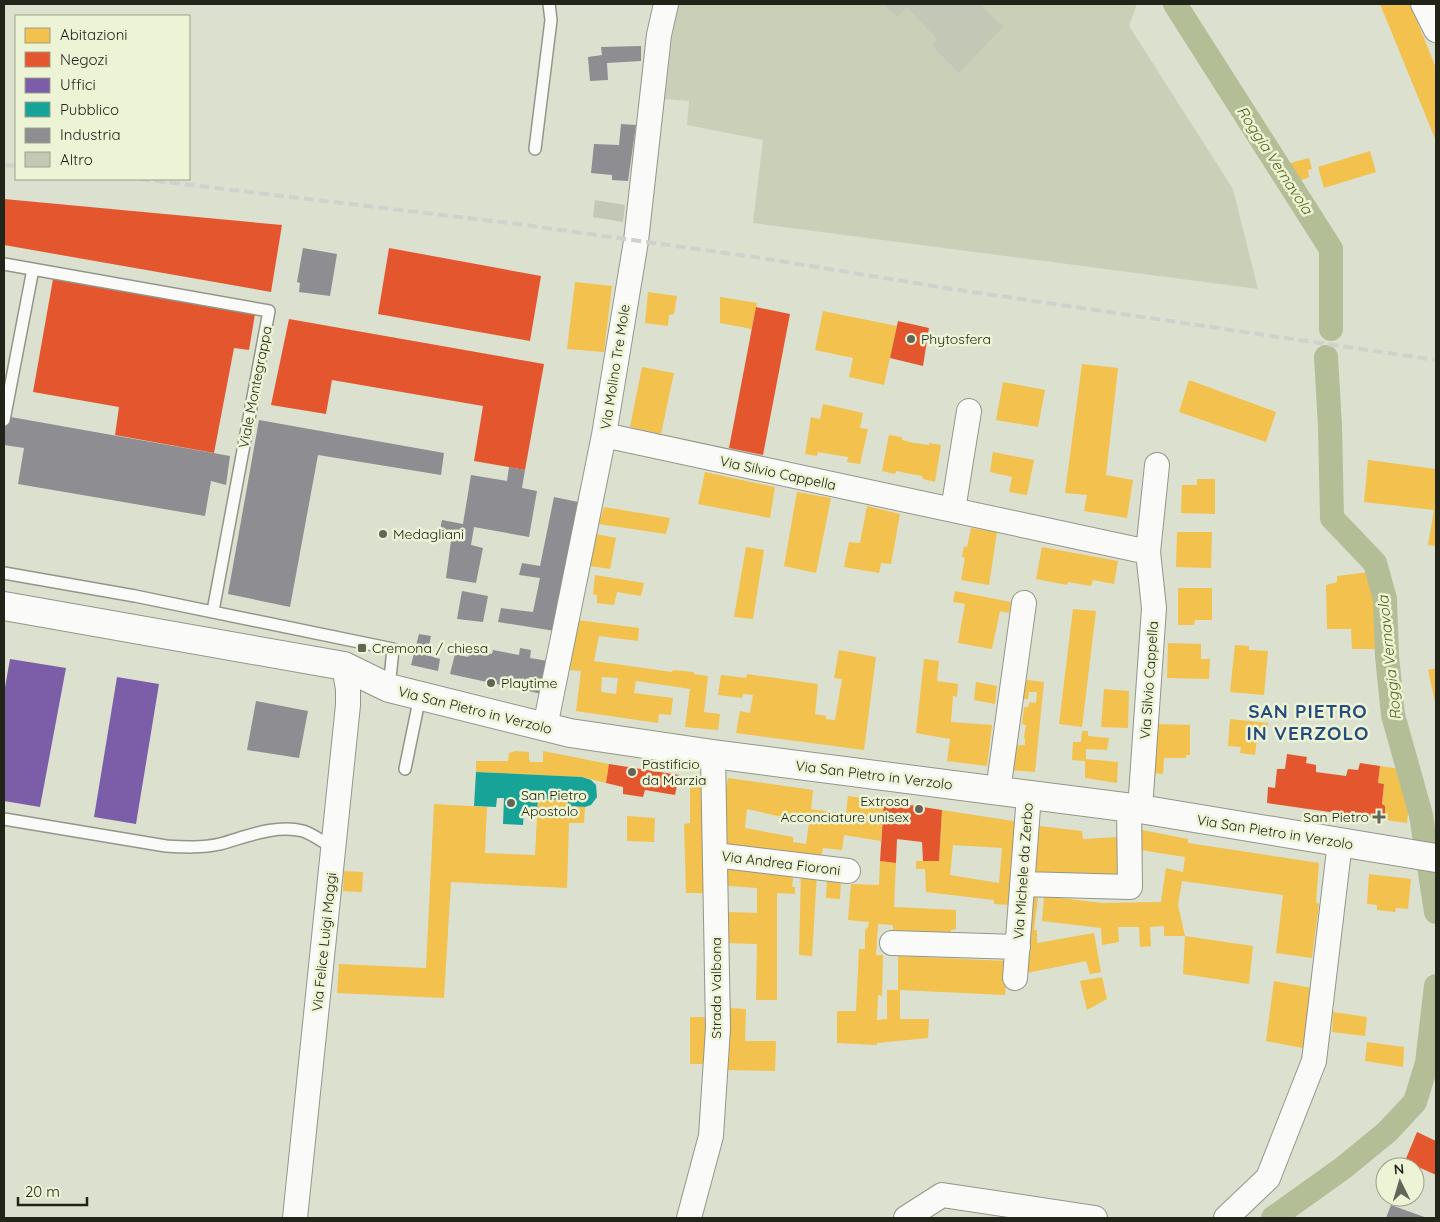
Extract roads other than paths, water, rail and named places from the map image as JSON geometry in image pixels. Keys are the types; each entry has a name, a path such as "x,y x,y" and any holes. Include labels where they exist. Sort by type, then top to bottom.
{"main road":[{"path":"4,606 344,666"},
{"name":"Via San Pietro in Verzolo","path":"344,666 389,688 570,733 713,754 1134,808 1424,856"}],"street":[{"name":"Via Molino Tre Mole","path":"545,727 604,435 636,241 659,35 666,4"},
{"path":"1423,4 1436,30"},
{"path":"953,510 968,411"},
{"name":"Via Silvio Cappella","path":"604,435 1148,552"},
{"name":"Via Silvio Cappella","path":"1022,884 1130,887 1134,808 1154,608 1148,552 1157,465"},
{"path":"998,791 1024,603"},
{"name":"Via Felice Luigi Maggi","path":"295,1218 348,705 348,689 344,666"},
{"name":"Strada Valbona","path":"689,1218 712,1136 718,1028 713,754"},
{"name":"Via Michele da Zerbo","path":"1015,978 1029,795"},
{"path":"1226,1218 1268,1178 1314,1061 1340,842"},
{"name":"Via Andrea Fioroni","path":"714,855 848,871"},
{"name":"Via Michele da Zerbo","path":"892,942 1018,947"},
{"path":"906,1218 942,1195 1095,1218"}],"lane":[{"path":"535,149 551,20 549,4"},
{"name":"Viale Montegrappa","path":"4,264 269,311 213,611"},
{"path":"4,420 33,269"},
{"path":"4,573 213,611 393,649 389,688"},
{"path":"405,769 420,696"},
{"path":"4,819 166,846 190,847 218,844 250,834 281,829 304,832 334,848"}],"waterway":[{"name":"Roggia Vernavola","path":"1175,4 1331,249 1331,329"},
{"name":"Roggia Vernavola","path":"1326,357 1332,518 1375,563 1385,599 1387,656 1393,715 1421,815 1436,912"},
{"name":"Roggia Vernavola","path":"1273,1218 1343,1168 1387,1132 1415,1102 1427,1063 1436,986"}],"railway":[{"path":"4,165 15,166"},
{"path":"148,180 518,224 761,258 952,289 1436,360"}],"place":[{"name":"Phytosfera","path":"911,339"},
{"name":"Medagliani","path":"383,534"},
{"name":"Cremona / chiesa","path":"362,648"},
{"name":"Playtime","path":"491,683"},
{"name":"Pastificio da Marzia","path":"632,772"},
{"name":"San Pietro Apostolo","path":"511,803"},
{"name":"Extrosa Acconciature unisex","path":"919,809"},
{"name":"San Pietro","path":"1379,817"}],"district":[{"name":"SAN PIETRO IN VERZOLO","path":"1308,722"}]}
